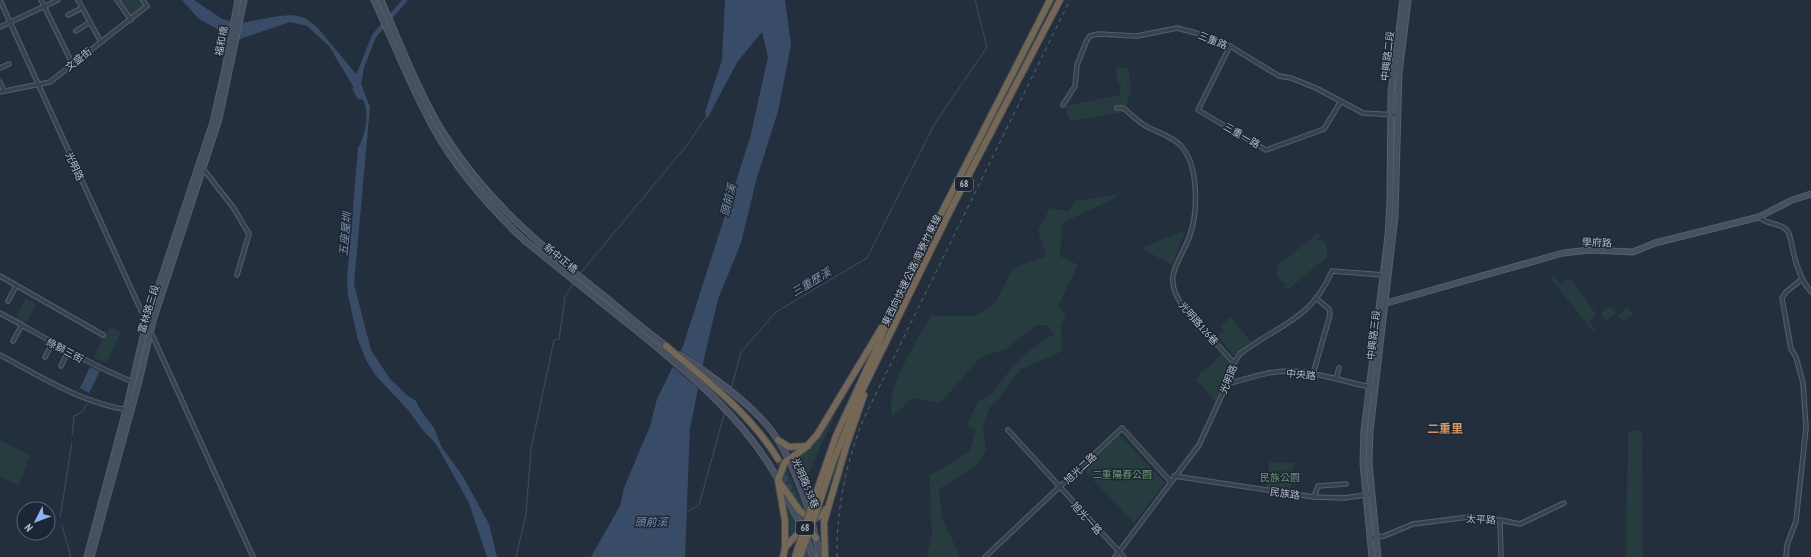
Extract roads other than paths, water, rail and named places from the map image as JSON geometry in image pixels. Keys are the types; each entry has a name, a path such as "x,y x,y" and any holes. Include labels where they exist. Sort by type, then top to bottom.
{"highway":[{"name":"東西向快速公路 南寮竹東線","path":"795,557 836,436 877,347 892,310 1050,0"},
{"name":"東西向快速公路 南寮竹東線","path":"800,557 832,462 850,418 951,209 1060,0"},
{"path":"783,557 785,548 785,521 778,480 787,460 808,446 817,435 892,310"},
{"path":"666,346 736,405 757,428 778,459"},
{"path":"825,557 824,522 846,446 873,371"},
{"path":"778,440 789,447 808,446"},
{"path":"778,480 800,511 812,520 822,515 829,504"},
{"path":"785,548 796,535 804,531 810,531 816,538"}],"main road":[{"path":"238,0 238,17"},
{"path":"238,17 244,0"},
{"name":"新中正橋","path":"374,0 435,131 456,163 494,209 524,240 669,357 710,393 748,434 778,480"},
{"name":"新中正橋","path":"381,0 438,123 453,148 507,214 536,241 666,346 719,382 758,417 778,440"},
{"name":"中興路二段","path":"1391,115 1393,71 1403,0"},
{"name":"中興路二段","path":"1397,115 1399,73 1408,0"},
{"name":"福和橋","path":"228,68 238,17"},
{"name":"富林路三段","path":"91,557 150,331 204,170 219,119 228,68"},
{"name":"富林路三段","path":"87,557 129,410 133,382 146,324 208,135 228,68"},
{"name":"中興路三段","path":"1369,495 1370,447 1382,304 1382,275 1389,216 1391,115"},
{"name":"中興路三段","path":"1378,557 1364,463 1364,431 1369,387 1382,304 1389,276 1396,201 1397,115"},
{"name":"學府路","path":"1382,304 1563,253 1590,250 1633,252 1655,243 1759,216 1792,200 1811,194"},
{"name":"光明路538巷","path":"778,440 806,501 812,520 820,557"},
{"path":"778,480 804,531 813,557"},
{"name":"中興路三段","path":"1372,557 1374,538"}],"street":[{"name":"光明路","path":"0,0 253,557"},
{"path":"42,0 72,63"},
{"path":"0,27 58,0"},
{"path":"78,0 101,42"},
{"path":"117,0 131,20"},
{"name":"文盛街","path":"2,92 50,82 72,63 148,6 143,0"},
{"path":"68,15 82,8"},
{"path":"76,31 90,22"},
{"name":"三重路","path":"1063,105 1076,86 1077,65 1086,40 1090,36 1098,34 1137,36 1177,28 1196,33 1230,46 1279,76 1291,78 1316,88 1363,113 1397,115"},
{"name":"三重一路","path":"1230,46 1198,110 1266,150 1324,129 1341,101"},
{"path":"0,68 9,64"},
{"path":"0,82 2,92"},
{"name":"光明路126巷","path":"1117,108 1123,108 1144,125 1172,138 1188,155 1194,176 1194,220 1190,235 1176,262 1172,278 1178,299 1182,305 1234,363"},
{"path":"204,170 233,207 249,234 237,275"},
{"path":"1759,216 1764,222 1782,226 1789,233 1802,279 1811,292"},
{"name":"光明路","path":"1115,557 1141,525 1174,476 1199,445 1227,384 1234,363 1240,354 1296,319 1316,298 1326,284 1332,271 1389,276"},
{"path":"0,277 103,335"},
{"path":"1786,557 1787,545 1796,521 1806,428 1803,383 1796,357 1791,348 1782,298 1802,279"},
{"path":"8,301 16,286"},
{"path":"1313,374 1330,315 1329,309 1316,298"},
{"name":"綠獅三街","path":"0,313 52,344 133,382"},
{"path":"13,341 22,325"},
{"path":"45,357 52,344"},
{"path":"61,366 68,352"},
{"path":"0,355 73,393 101,405 129,410"},
{"path":"1336,379 1340,368"},
{"name":"中央路","path":"1227,384 1276,372 1291,371 1313,374 1376,388"},
{"name":"旭光二路","path":"985,557 1122,428 1171,482"},
{"name":"旭光一路","path":"1008,430 1124,557"},
{"name":"民族路","path":"1174,476 1314,496 1344,498 1369,495"},
{"path":"1314,496 1318,486 1346,484"},
{"name":"太平路","path":"1374,538 1392,534 1406,525 1468,517 1500,520 1520,524 1564,503"},
{"path":"1500,520 1501,557"}],"water":[{"path":"182,0 194,0 222,19 241,23 279,16 292,15 305,18 318,28 356,74 362,63 364,67 361,84 370,107 354,284 371,350 390,379 408,396 416,401 421,411 434,428 441,446 462,475 489,524 497,557 487,557 469,503 436,444 422,429 409,411 377,377 367,362 358,340 348,295 347,279 358,148 363,138 366,124 366,111 363,100 358,99 352,89 354,88 329,46 307,26 290,22 237,40 199,19"},
{"name":"頭前溪","path":"725,0 785,0 791,45 778,111 756,181 741,243 718,299 706,350 690,428 685,557 591,557 620,506 624,488 650,426 657,399 683,346 750,138 768,57 762,32 738,61 707,119 705,112 722,60"},
{"path":"90,367 100,371 89,393 80,388"}],"waterway":[{"path":"361,69 374,36 405,0"},
{"name":"三重歷溪","path":"731,389 741,352 776,312 867,258 934,125 987,47 975,0"},
{"path":"579,275 687,145 706,117"},
{"path":"516,557 526,514 531,449 554,340 559,339 565,297 574,282"},
{"path":"72,435 74,416 82,412 87,404"},
{"name":"三重歷溪","path":"687,512 699,505 725,411"},
{"path":"60,518 72,442"},
{"path":"62,525 71,557"}],"tunnel":[{"path":"778,459 805,531"},
{"path":"806,557 810,543"}],"railway":[{"path":"837,557 838,522 843,487 863,420 1070,0"}],"district":[{"name":"二重里","path":"1445,429"}],"water label":[{"name":"五座屋圳","path":"345,234"}],"park label":[{"name":"二重陽春公園","path":"1122,474"},
{"name":"民族公園","path":"1280,477"}]}
